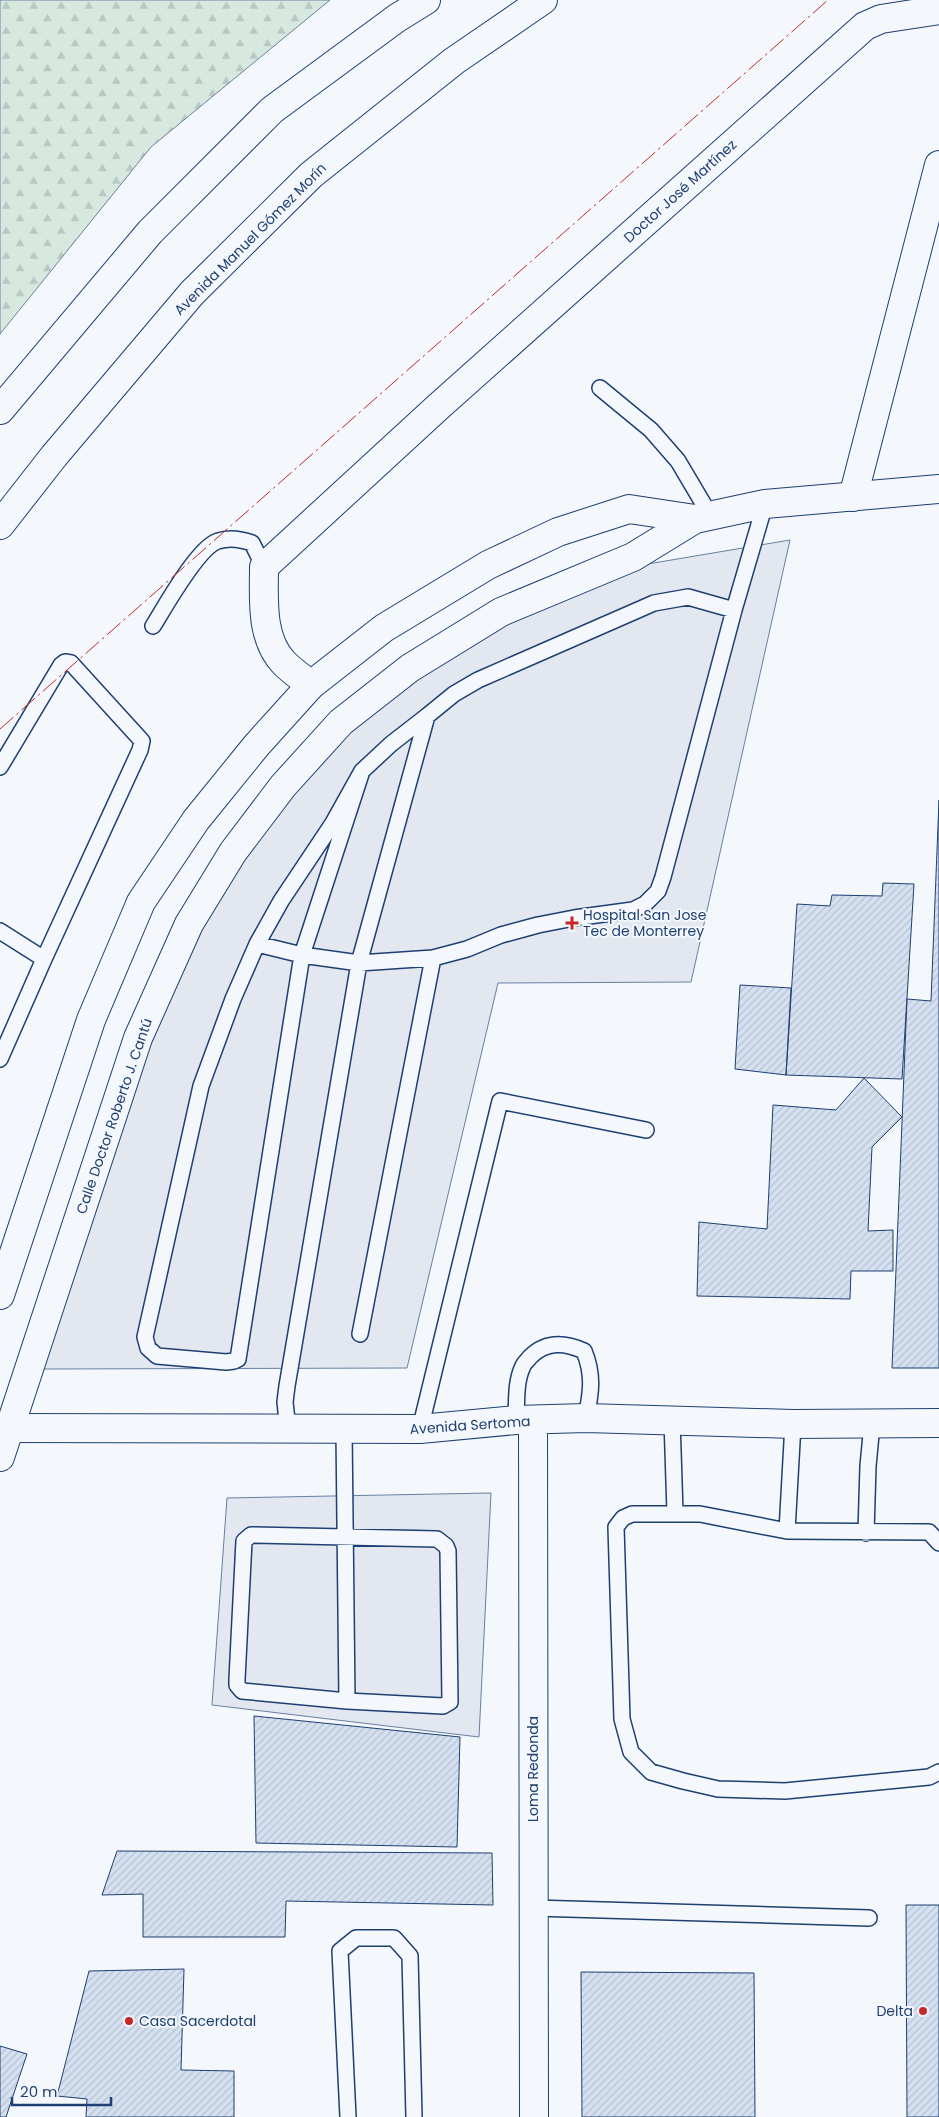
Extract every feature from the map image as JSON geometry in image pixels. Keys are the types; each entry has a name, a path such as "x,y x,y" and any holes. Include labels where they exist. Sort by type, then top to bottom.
{"main road":[{"path":"0,410 150,232 272,110 397,18 426,0"},
{"name":"Avenida Manuel Gómez Morín","path":"0,525 54,456 192,293 310,175 454,60 543,0"},
{"name":"Doctor José Martínez","path":"264,567 438,407 864,26 881,19 939,10"},
{"path":"854,497 939,165"},
{"name":"Calle Doctor Roberto J. Cantú","path":"0,1457 4,1429 138,1038 189,924 233,852 282,786 341,722 410,668 500,612 633,557 703,517 764,504 939,490"},
{"name":"Calle Doctor Roberto J. Cantú","path":"0,1295 6,1255 91,1020 141,902 196,820 256,746 311,685 384,628 488,565 558,532 629,509 703,517"},
{"path":"264,567 264,610 270,639 283,662 311,685"},
{"name":"Avenida Sertoma","path":"4,1429 420,1429 586,1418 793,1424 939,1423"},
{"name":"Loma Redonda","path":"525,1421 534,1908 534,2117"}],"lane":[{"path":"600,388 651,430 678,461 703,517"},
{"path":"257,944 302,955 358,963 433,958 467,949 501,935 538,925 633,910 646,904 658,891 664,877 734,610 764,504"},
{"path":"153,626 196,560 216,541 237,538 252,543 264,567"},
{"path":"362,772 302,955 238,1358 234,1361 226,1362 158,1356 148,1348 145,1337 201,1086 233,999 257,944 281,901 333,823 362,772 390,744 454,694 478,680 654,603 688,597 734,610"},
{"path":"0,767 61,665 65,662 71,663 142,741 140,750 0,1059"},
{"path":"288,1430 285,1402 287,1386 358,963 427,716"},
{"path":"0,932 44,959"},
{"path":"360,1334 433,958"},
{"path":"420,1429 500,1101 646,1130"},
{"path":"525,1421 517,1388 523,1365 538,1349 552,1344 568,1344 584,1351 590,1366 592,1387 586,1418"},
{"path":"672,1420 674,1513"},
{"path":"787,1531 793,1424"},
{"path":"866,1533 872,1424"},
{"path":"344,1430 347,1701"},
{"path":"939,1543 929,1532 787,1531 700,1514 632,1514 623,1518 616,1527 622,1719 631,1752 652,1772 718,1789 785,1791 929,1777 939,1772"},
{"path":"251,1535 345,1537 437,1538 446,1546 450,1702 443,1706 347,1701 246,1692 239,1688 237,1679 246,1538 251,1535"},
{"path":"534,1908 869,1918"},
{"path":"348,2117 340,1951 356,1938 394,1938 410,1956 414,2117"}],"green space":[{"path":"0,0 330,0 151,147 0,334"}],"shaded area":[{"path":"790,540 691,982 498,983 407,1368 42,1369 157,1008 253,837 315,758 393,696 465,643 624,568"},
{"path":"491,1493 479,1737 212,1705 227,1498"}],"building":[{"path":"939,800 939,1368 892,1368 907,999 931,1001"},
{"path":"883,883 914,884 902,1079 786,1075 797,904 830,906 832,895 882,896"},
{"path":"740,985 791,988 786,1075 735,1069"},
{"path":"864,1078 902,1117 872,1147 868,1231 893,1230 893,1271 851,1271 850,1299 697,1296 699,1222 767,1229 773,1105 836,1110"},
{"path":"254,1716 460,1737 457,1847 256,1843"},
{"path":"117,1851 492,1853 493,1905 286,1901 285,1937 143,1937 143,1894 102,1895"},
{"name":"Delta","path":"906,1905 939,1905 939,2117 907,2117"},
{"name":"Casa Sacerdotal","path":"184,1969 181,2070 234,2071 234,2117 86,2117 87,2099 57,2096 89,1971"},
{"path":"581,1972 754,1973 755,2117 582,2117"},
{"path":"0,2046 27,2054 6,2117 0,2117"}],"power":[{"path":"0,729 828,0"}],"place":[{"name":"Hospital San Jose Tec de Monterrey","path":"572,923"},
{"name":"Delta","path":"923,2011"},
{"name":"Casa Sacerdotal","path":"129,2021"}]}
